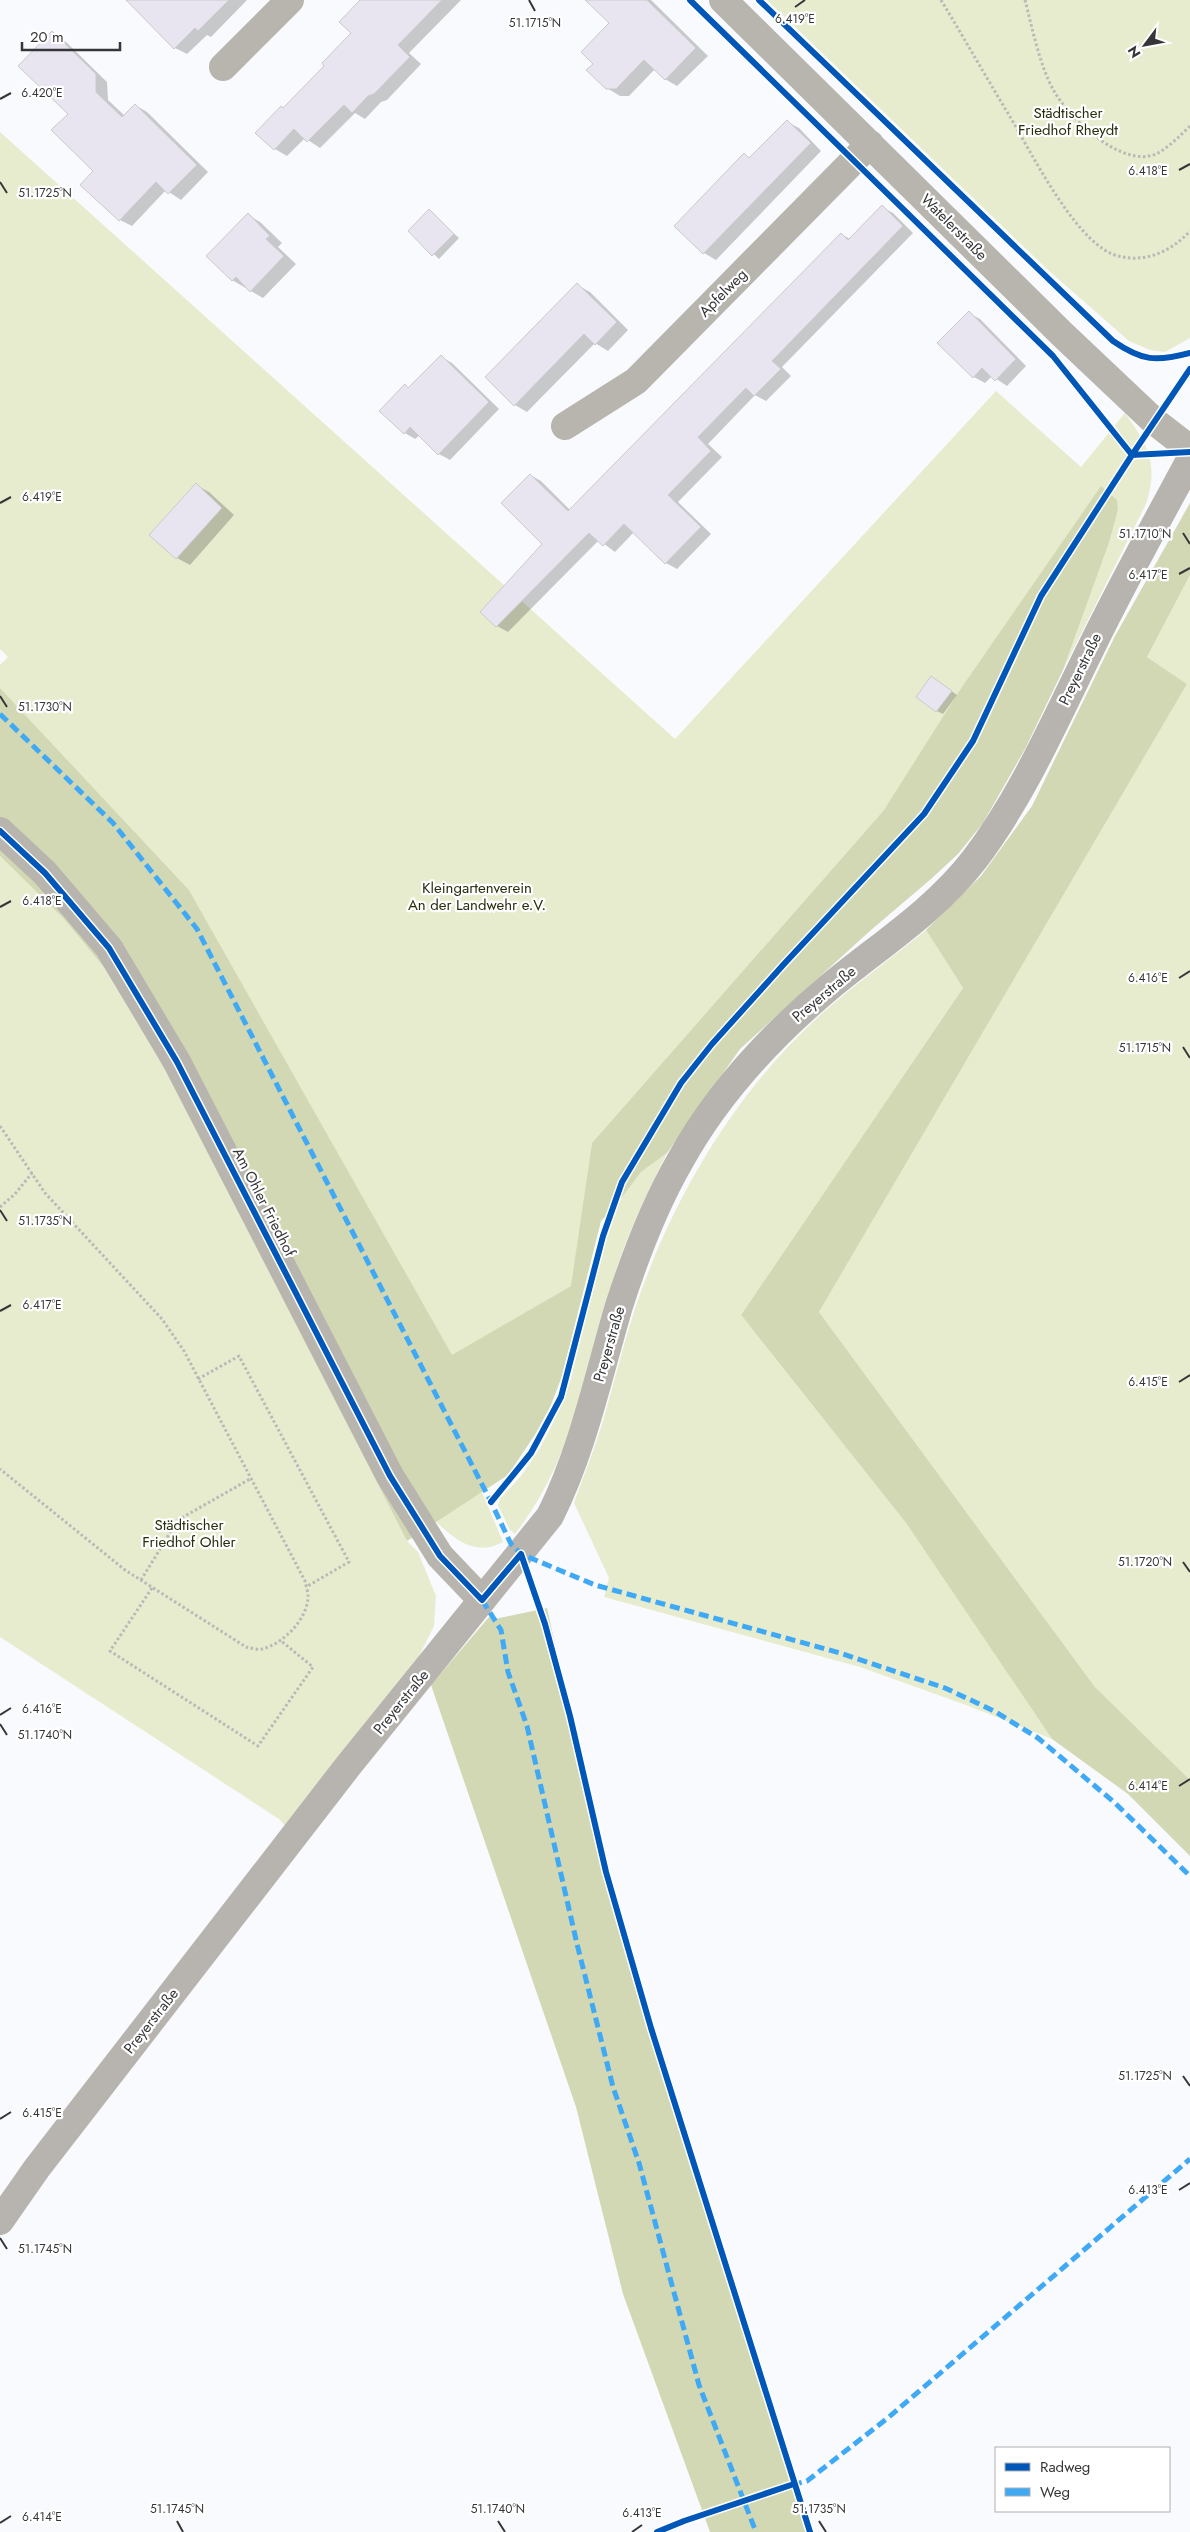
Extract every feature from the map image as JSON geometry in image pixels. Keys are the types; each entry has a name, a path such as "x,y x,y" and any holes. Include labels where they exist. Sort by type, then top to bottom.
{"main road":[{"name":"Preyerstraße","path":"0,2221 49,2153 336,1782 550,1516 566,1483 627,1285 647,1229 680,1160 728,1088 766,1045 827,989 935,901 973,861 1023,782 1118,591 1190,460"}],"street":[{"path":"223,67 290,0"},
{"name":"Watelerstraße","path":"723,0 1063,335 1154,421 1190,449"},
{"name":"Apfelweg","path":"565,426 636,381 870,144"},
{"name":"Am Ohler Friedhof","path":"0,831 45,873 109,948 177,1062 390,1476 440,1556 482,1600"}],"path":[{"path":"941,0 1055,193 1092,240 1111,253 1134,260 1153,256 1180,243 1190,231"},
{"path":"1025,0 1034,35 1054,91 1092,134 1115,150 1137,157 1157,154 1190,126"},
{"path":"0,1126 58,1208 162,1319 184,1351 306,1586 308,1595 306,1610 289,1633 280,1640 259,1650 246,1647 140,1580 0,1469"},
{"path":"0,1207 15,1194 32,1173"},
{"path":"198,1379 239,1356 349,1562 306,1586"},
{"path":"140,1580 178,1520 250,1479"},
{"path":"152,1588 110,1651 258,1746 313,1667 280,1640"}],"green space":[{"name":"Städtischer Friedhof Rheydt","path":"767,0 1190,0 1190,338 1165,352 1150,350 1129,341 1048,270"},
{"name":"Kleingartenverein An der Landwehr e.V.","path":"0,132 675,739 996,391 1081,467 1125,413 1145,445 1151,466 1150,490 1146,504 1063,670 1109,543 1118,510 1102,487 884,810 592,1143 573,1285 452,1356 189,890 0,688 0,665 8,657 0,649"},
{"path":"1101,486 1117,500 1118,510 1109,543 1063,670 1025,749 983,823 958,854 740,1049 667,1153 641,1172 617,1204 601,1221 562,1376 551,1405 536,1433 508,1475 407,1541 153,1047 116,982 64,919 0,856 0,688 189,890 452,1355 571,1286 592,1143 884,810 960,690"},
{"path":"1190,503 1190,575 1147,657 1187,684 819,1312 1095,1687 1190,1780 1190,1856 1128,1794 1052,1739 906,1523 741,1315 963,988 926,930 981,876 1032,806 1115,636"},
{"path":"1190,575 1190,1780 1095,1687 819,1312 1187,684 1147,657"},
{"name":"Städtischer Friedhof Ohler","path":"0,856 64,919 116,982 153,1047 407,1541 418,1552 436,1596 434,1626 417,1660 286,1827 279,1819 0,1637"},
{"path":"926,930 963,988 741,1315 906,1523 1052,1739 966,1705 860,1667 604,1597 609,1578 574,1503 599,1434 629,1329 648,1273 663,1236 700,1165 745,1098 770,1066 797,1037 838,1000"},
{"path":"667,1153 634,1222 618,1264 589,1369 567,1438 553,1472 536,1504 515,1534 510,1530 498,1505 500,1499 521,1476 539,1450 554,1421 571,1379 590,1295 617,1204 641,1172"},
{"path":"482,1492 503,1542 484,1548 475,1547 458,1540 435,1521"},
{"path":"547,1608 606,1872 645,2009 810,2532 710,2532 623,2294 576,2107 431,1685 489,1617 495,1619"}],"building":[{"path":"126,0 229,0 198,31 195,28 174,49"},
{"path":"360,0 442,0 398,45 410,57 374,94 368,96 352,113 344,105 307,142 294,129 274,150 255,133 281,106 283,108 324,66 322,63 351,33 339,22"},
{"path":"585,0 647,0 696,48 665,80 644,60 616,89 606,89 586,70 593,64 581,52 609,23"},
{"path":"52,31 96,74 96,92 122,117 135,104 197,165 168,194 156,182 119,221 80,185 93,171 51,130 68,114 18,66"},
{"path":"787,120 811,143 703,254 674,226 744,153 749,158"},
{"path":"882,205 903,226 772,361 781,369 754,396 746,388 698,437 711,451 668,495 701,527 665,564 624,524 603,546 589,533 496,627 480,612 542,544 501,503 530,474 568,511 841,233 848,240"},
{"path":"429,209 454,234 432,256 408,231"},
{"path":"248,213 270,236 266,239 284,256 250,292 236,277 232,281 206,256"},
{"path":"577,283 617,322 595,345 584,334 514,406 485,377"},
{"path":"969,311 1016,359 995,381 982,368 973,378 937,343"},
{"path":"441,355 489,402 438,455 410,427 404,434 379,411 405,384 408,388"},
{"path":"196,483 222,508 176,559 149,535"},
{"path":"931,676 952,691 936,712 916,697"}],"marked path":[{"path":"0,714 113,823 197,929 511,1544 521,1554 595,1585 840,1653 945,1688 994,1711 1038,1738 1115,1803 1190,1876"},
{"path":"482,1600 501,1630 508,1672 527,1726 577,1944 613,2087 639,2163 699,2385 756,2532"},
{"path":"792,2485 807,2481 889,2417 1190,2159"}],"cycle path":[{"path":"690,0 1053,356 1132,455 1190,369"},
{"path":"759,0 1113,341 1132,353 1150,358 1168,358 1190,353"},
{"path":"491,1502 531,1453 561,1397 603,1236 622,1182 681,1083 712,1044 784,964 924,814 973,741 1041,596 1132,455 1190,452"},
{"path":"0,831 45,873 109,948 177,1062 390,1476 440,1556 482,1600 521,1554"},
{"path":"521,1554 545,1624 570,1716 606,1872 651,2028 810,2532"},
{"path":"657,2532 794,2484"}]}
